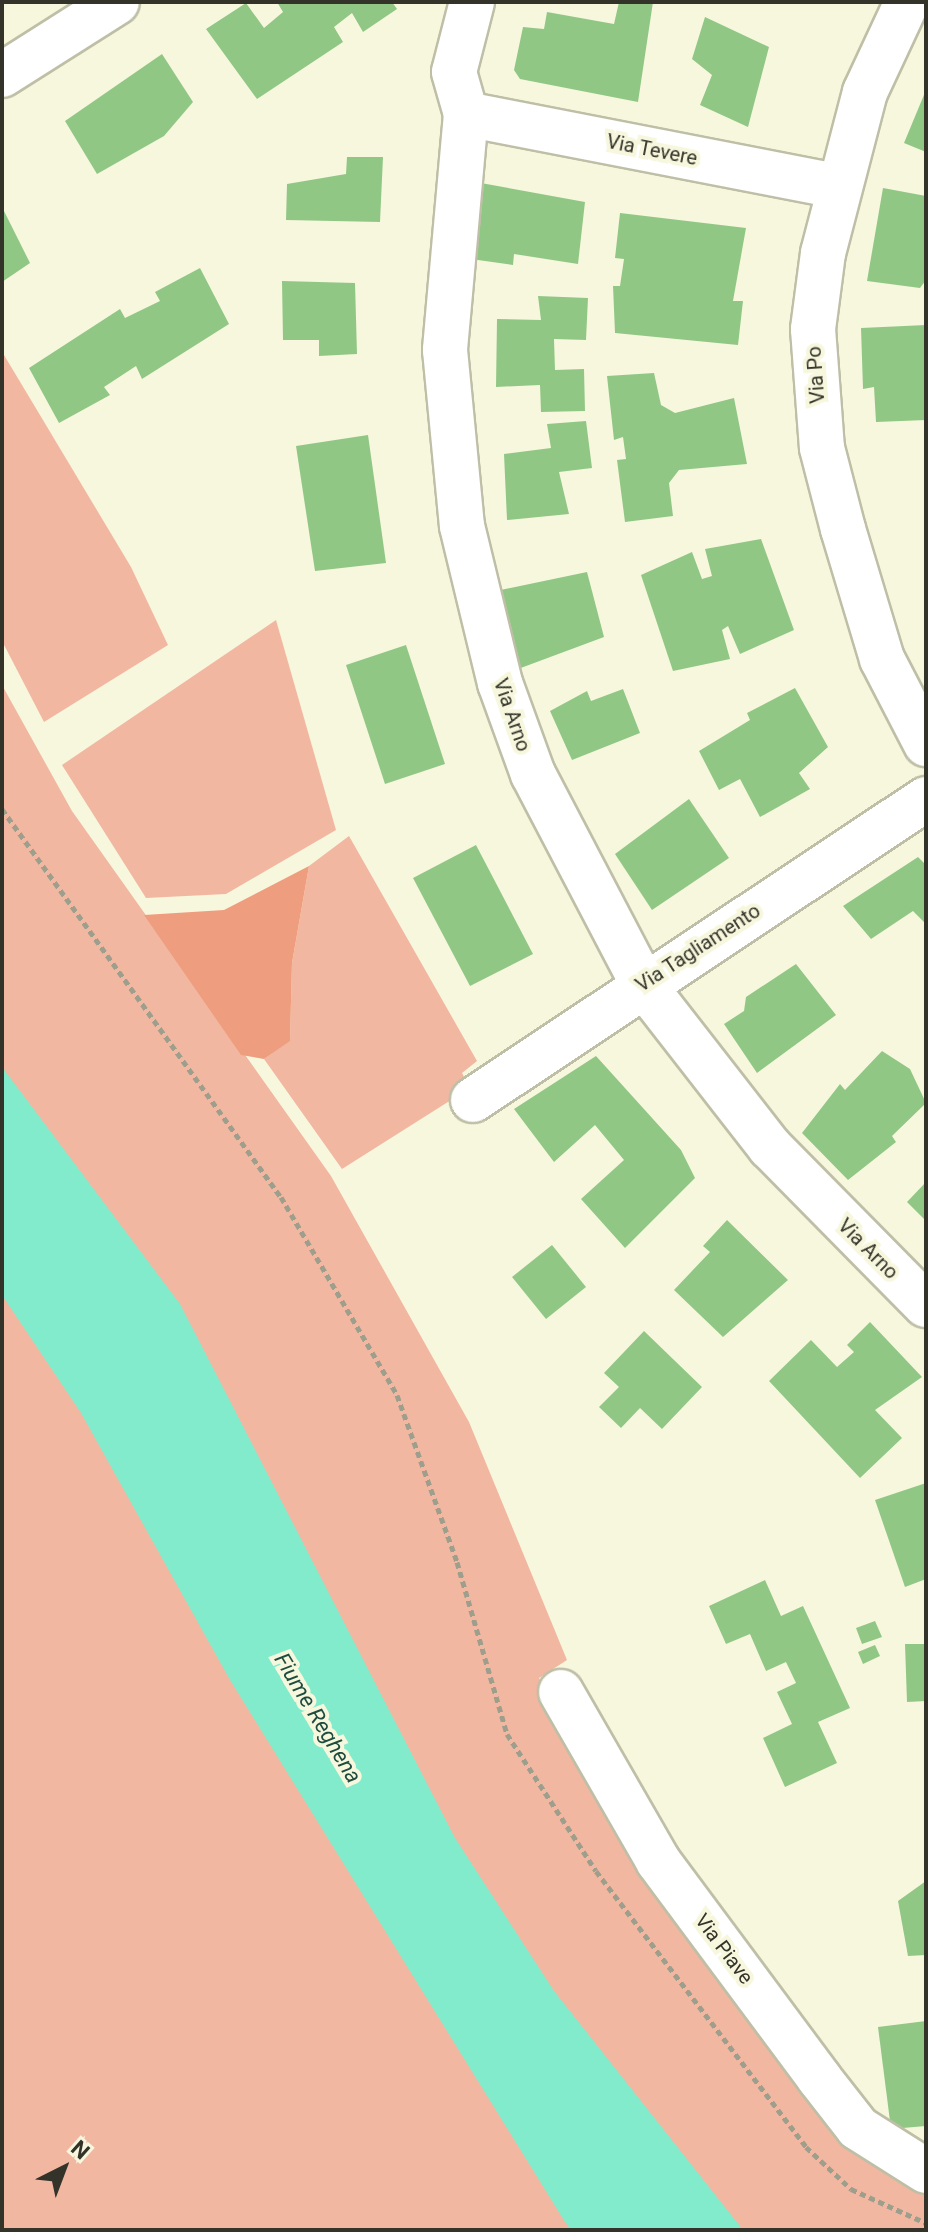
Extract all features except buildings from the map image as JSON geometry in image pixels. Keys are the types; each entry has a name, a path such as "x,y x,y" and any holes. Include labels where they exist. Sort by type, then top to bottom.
{"street":[{"path":"2,75 117,2"},
{"name":"Via Arno","path":"472,2 454,72 466,114 445,350 476,601 533,774 643,984 770,1147 926,1305"},
{"name":"Via Po","path":"907,2 865,92 838,186 813,329 822,448 882,659 926,744"},
{"name":"Via Tevere","path":"466,114 838,186"},
{"name":"Via Tagliamento","path":"473,1100 643,984 926,799"},
{"name":"Via Piave","path":"561,1692 658,1861 819,2078 858,2128 926,2171"}],"path":[{"path":"2,809 281,1197 397,1395 457,1562 507,1734 596,1871 806,2147 851,2189 926,2223"}],"shaded area":[{"path":"4,355 131,567 168,645 44,722 2,641"},
{"path":"276,620 336,830 226,894 146,898 62,765"},
{"path":"2,685 72,811 331,1176 469,1422 567,1660 539,1678 569,1746 926,2188 926,2230 2,2230"},
{"path":"349,836 477,1061 462,1073 470,1088 342,1169 264,1059 290,1040 292,963 309,866"},
{"path":"309,866 292,963 290,1041 264,1059 241,1055 144,915 224,910"}],"water":[{"name":"Fiume Reghena","path":"2,1067 180,1304 455,1838 554,1991 743,2230 571,2230 565,2222 230,1680 81,1413 2,1295"}]}
